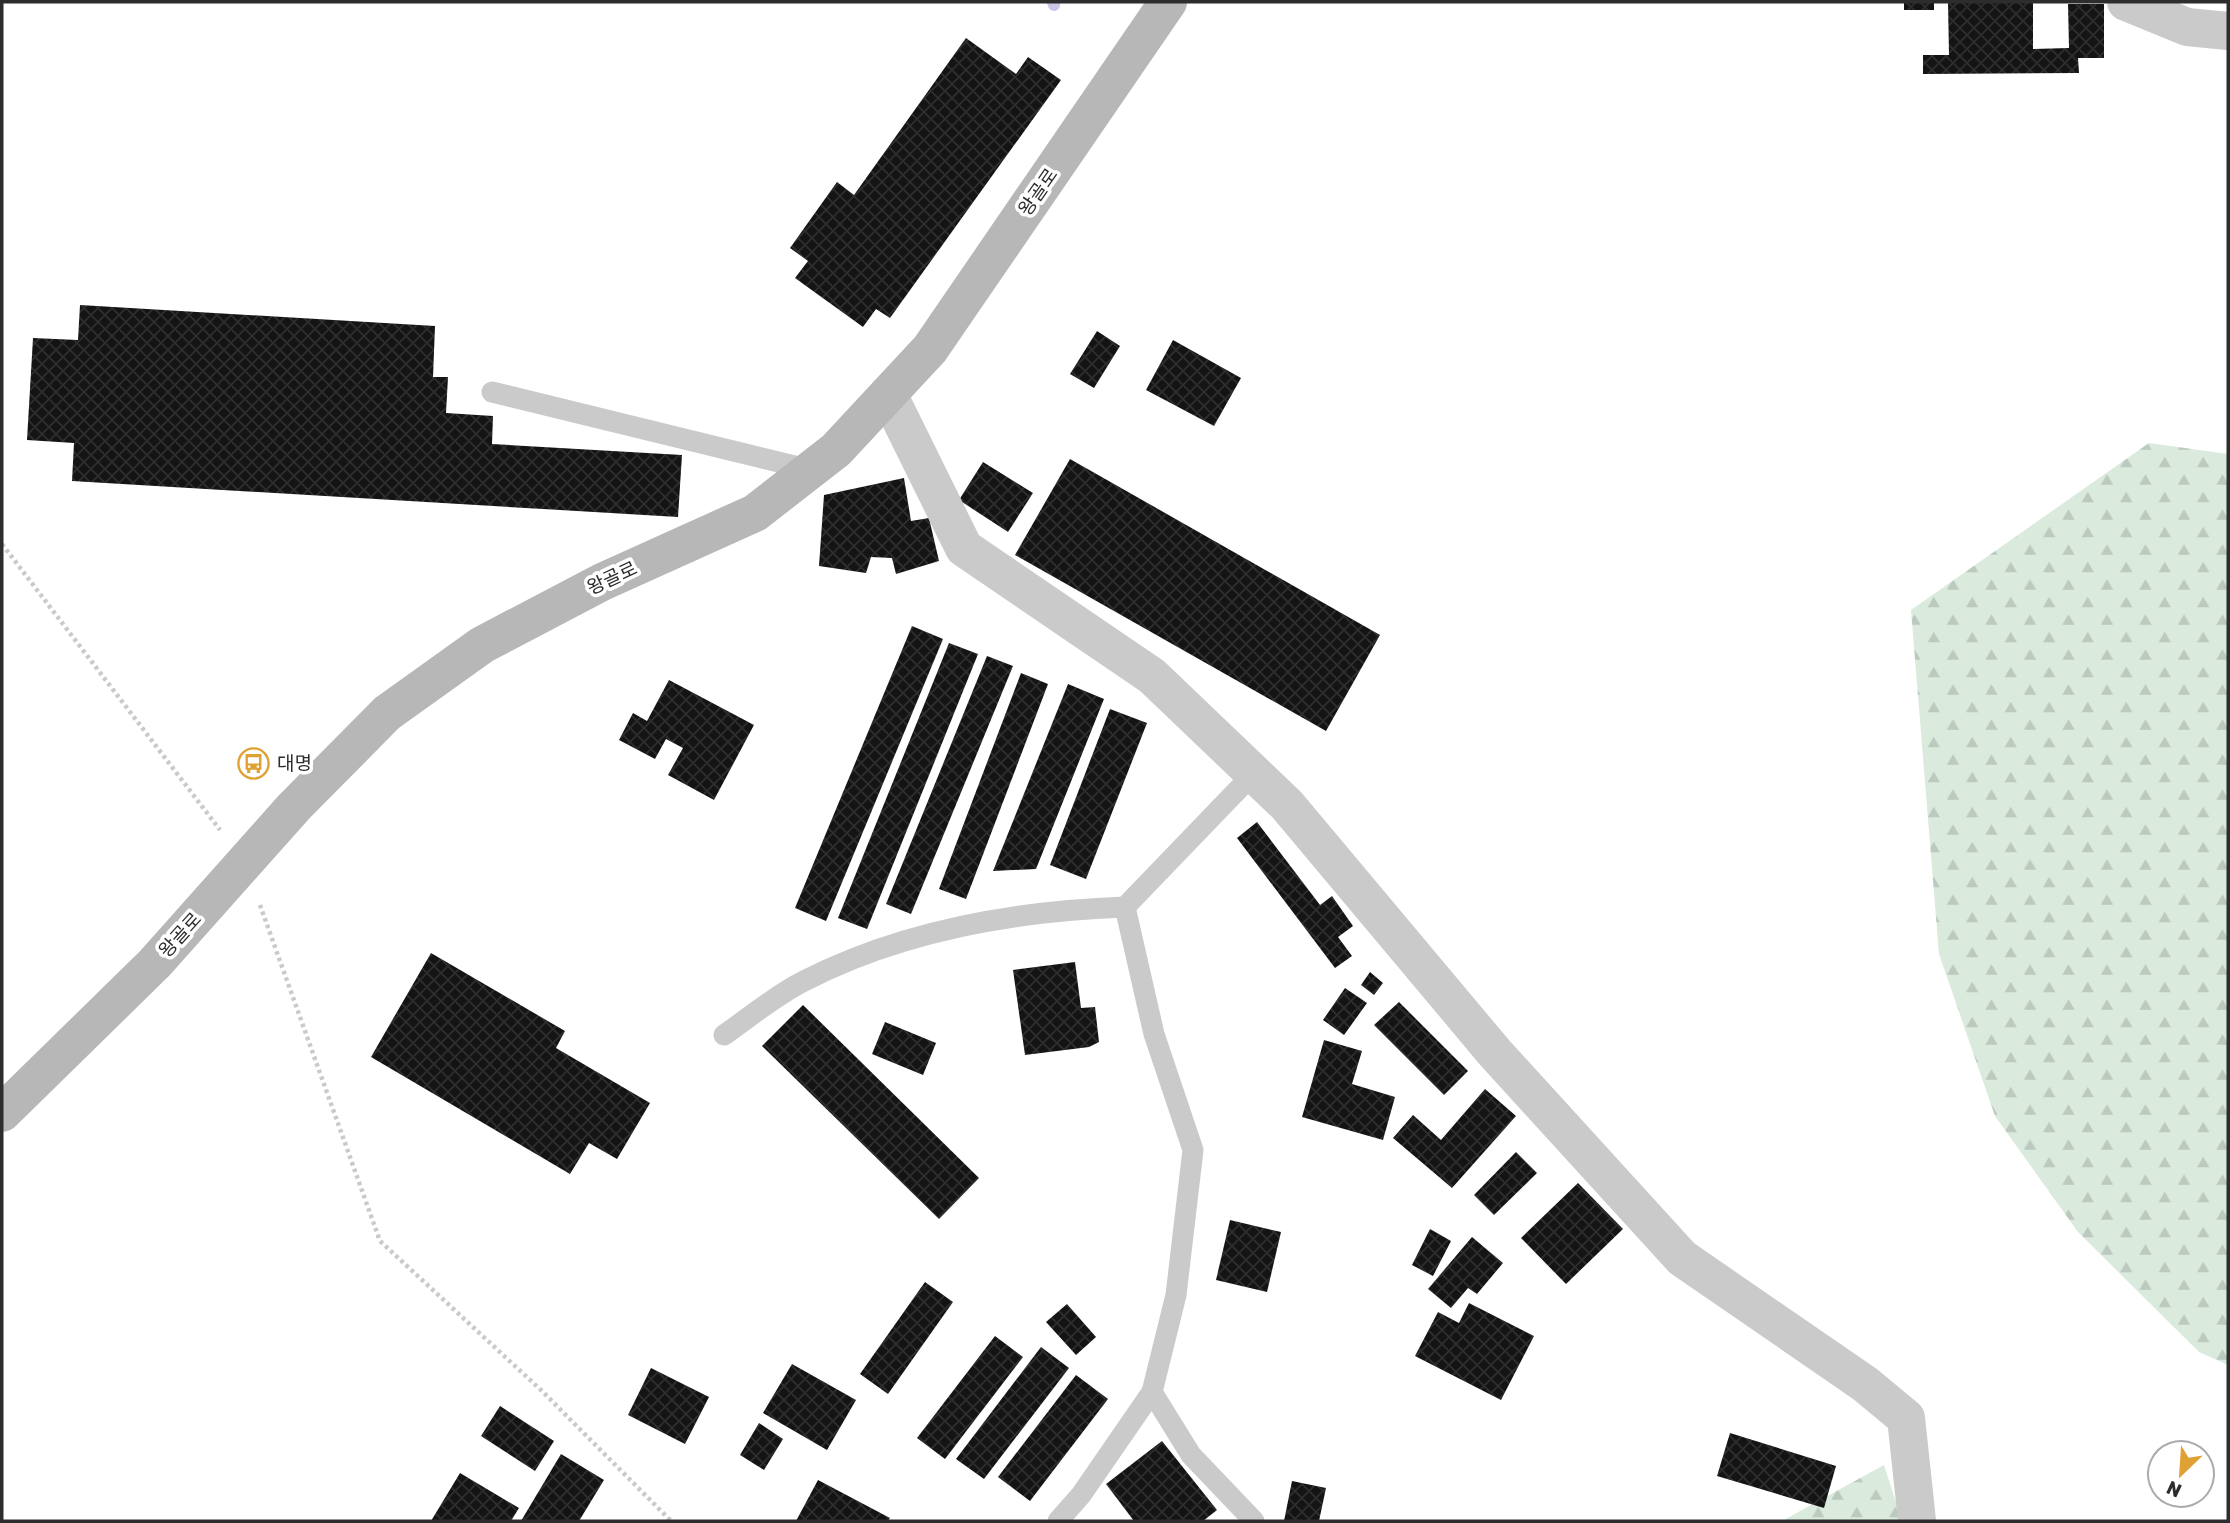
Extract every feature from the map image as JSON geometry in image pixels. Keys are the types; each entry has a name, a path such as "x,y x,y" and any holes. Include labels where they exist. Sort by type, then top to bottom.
{"main road":[{"name":"왕골로","path":"2,1113 155,963 244,862 387,713 482,645 602,582 755,513 836,450 930,349 1168,2"}],"street":[{"path":"2126,2 2187,27 2228,31"},
{"path":"888,394 964,548 1152,676 1287,805 1495,1053 1682,1258 1865,1384 1906,1418 1918,1521"}],"lane":[{"path":"492,392 811,470"},
{"path":"724,1035 803,981 905,941 1056,910 1125,907 1254,773"},
{"path":"1058,1521 1081,1495 1152,1392 1176,1295 1192,1150 1154,1034 1125,907"},
{"path":"1152,1392 1191,1455 1255,1521"}],"path":[{"path":"2,544 244,862 380,1241 542,1391 671,1521"}],"green space":[{"path":"2149,443 2228,454 2228,1365 2199,1352 2078,1232 1995,1116 1939,954 1911,610"},
{"path":"1884,1465 1902,1521 1782,1521"}],"building":[{"path":"1904,2 1934,2 1934,10 1904,10"},
{"path":"1948,2 2033,2 2033,49 2069,48 2068,4 2104,4 2104,58 2078,58 2079,73 1923,74 1923,55 1949,55"},
{"path":"966,38 1016,74 1028,57 1061,80 890,318 876,309 863,327 795,278 808,261 790,248 837,182 854,195"},
{"path":"80,305 435,326 433,377 448,377 446,413 493,416 492,444 682,455 678,517 72,481 74,443 27,440 33,338 78,340"},
{"path":"1097,331 1120,346 1094,388 1070,374"},
{"path":"1173,340 1241,378 1214,426 1146,390"},
{"path":"1070,459 1380,635 1326,731 1015,555"},
{"path":"983,462 1033,493 1008,532 959,500"},
{"path":"904,478 911,521 929,518 939,561 896,574 892,558 871,557 866,573 819,566 824,495"},
{"path":"912,626 943,639 826,921 795,908"},
{"path":"949,643 978,654 867,929 838,918"},
{"path":"987,656 1013,666 911,914 886,904"},
{"path":"1021,673 1048,684 966,899 939,889"},
{"path":"669,680 754,725 714,800 668,775 683,748 666,739 655,759 619,740 633,713 647,721"},
{"path":"1068,684 1104,699 1036,869 993,871"},
{"path":"1110,709 1147,723 1086,879 1050,865"},
{"path":"1257,822 1320,905 1332,896 1353,926 1338,937 1352,956 1335,968 1237,838"},
{"path":"431,953 565,1031 556,1048 650,1103 617,1159 589,1143 570,1174 371,1057"},
{"path":"1075,962 1081,1008 1095,1007 1099,1042 1089,1047 1025,1055 1013,970"},
{"path":"1370,972 1383,983 1374,995 1361,985"},
{"path":"1345,988 1367,1003 1344,1035 1323,1020"},
{"path":"1399,1002 1468,1071 1444,1095 1374,1025"},
{"path":"803,1005 979,1178 939,1219 762,1046"},
{"path":"885,1022 936,1043 923,1075 872,1054"},
{"path":"1324,1040 1362,1051 1352,1084 1395,1097 1383,1140 1302,1117"},
{"path":"1485,1089 1516,1116 1452,1188 1393,1138 1413,1115 1441,1140"},
{"path":"1516,1152 1537,1173 1494,1215 1474,1195"},
{"path":"1578,1183 1623,1229 1566,1284 1521,1238"},
{"path":"1230,1220 1281,1232 1267,1292 1216,1280"},
{"path":"1430,1229 1451,1241 1433,1276 1412,1265"},
{"path":"1472,1237 1503,1263 1477,1294 1468,1288 1451,1308 1428,1289"},
{"path":"925,1282 953,1302 888,1394 860,1374"},
{"path":"1469,1303 1534,1336 1501,1400 1415,1356 1438,1312 1459,1323"},
{"path":"1067,1304 1096,1337 1076,1355 1046,1322"},
{"path":"995,1336 1023,1357 945,1459 917,1438"},
{"path":"1041,1347 1069,1368 984,1479 956,1459"},
{"path":"792,1364 856,1400 827,1450 763,1413"},
{"path":"651,1368 709,1397 685,1444 628,1415"},
{"path":"1076,1375 1108,1399 1030,1501 998,1477"},
{"path":"500,1406 554,1441 535,1471 481,1436"},
{"path":"759,1423 783,1439 764,1470 740,1455"},
{"path":"1730,1433 1836,1466 1824,1508 1717,1476"},
{"path":"1162,1441 1217,1510 1203,1521 1134,1521 1106,1484"},
{"path":"561,1454 604,1480 579,1521 521,1521"},
{"path":"460,1473 519,1508 511,1521 431,1521"},
{"path":"818,1480 890,1518 888,1521 796,1521"},
{"path":"1292,1481 1326,1488 1319,1521 1284,1521"}],"place":[{"name":"대명","path":"254,763"}]}
